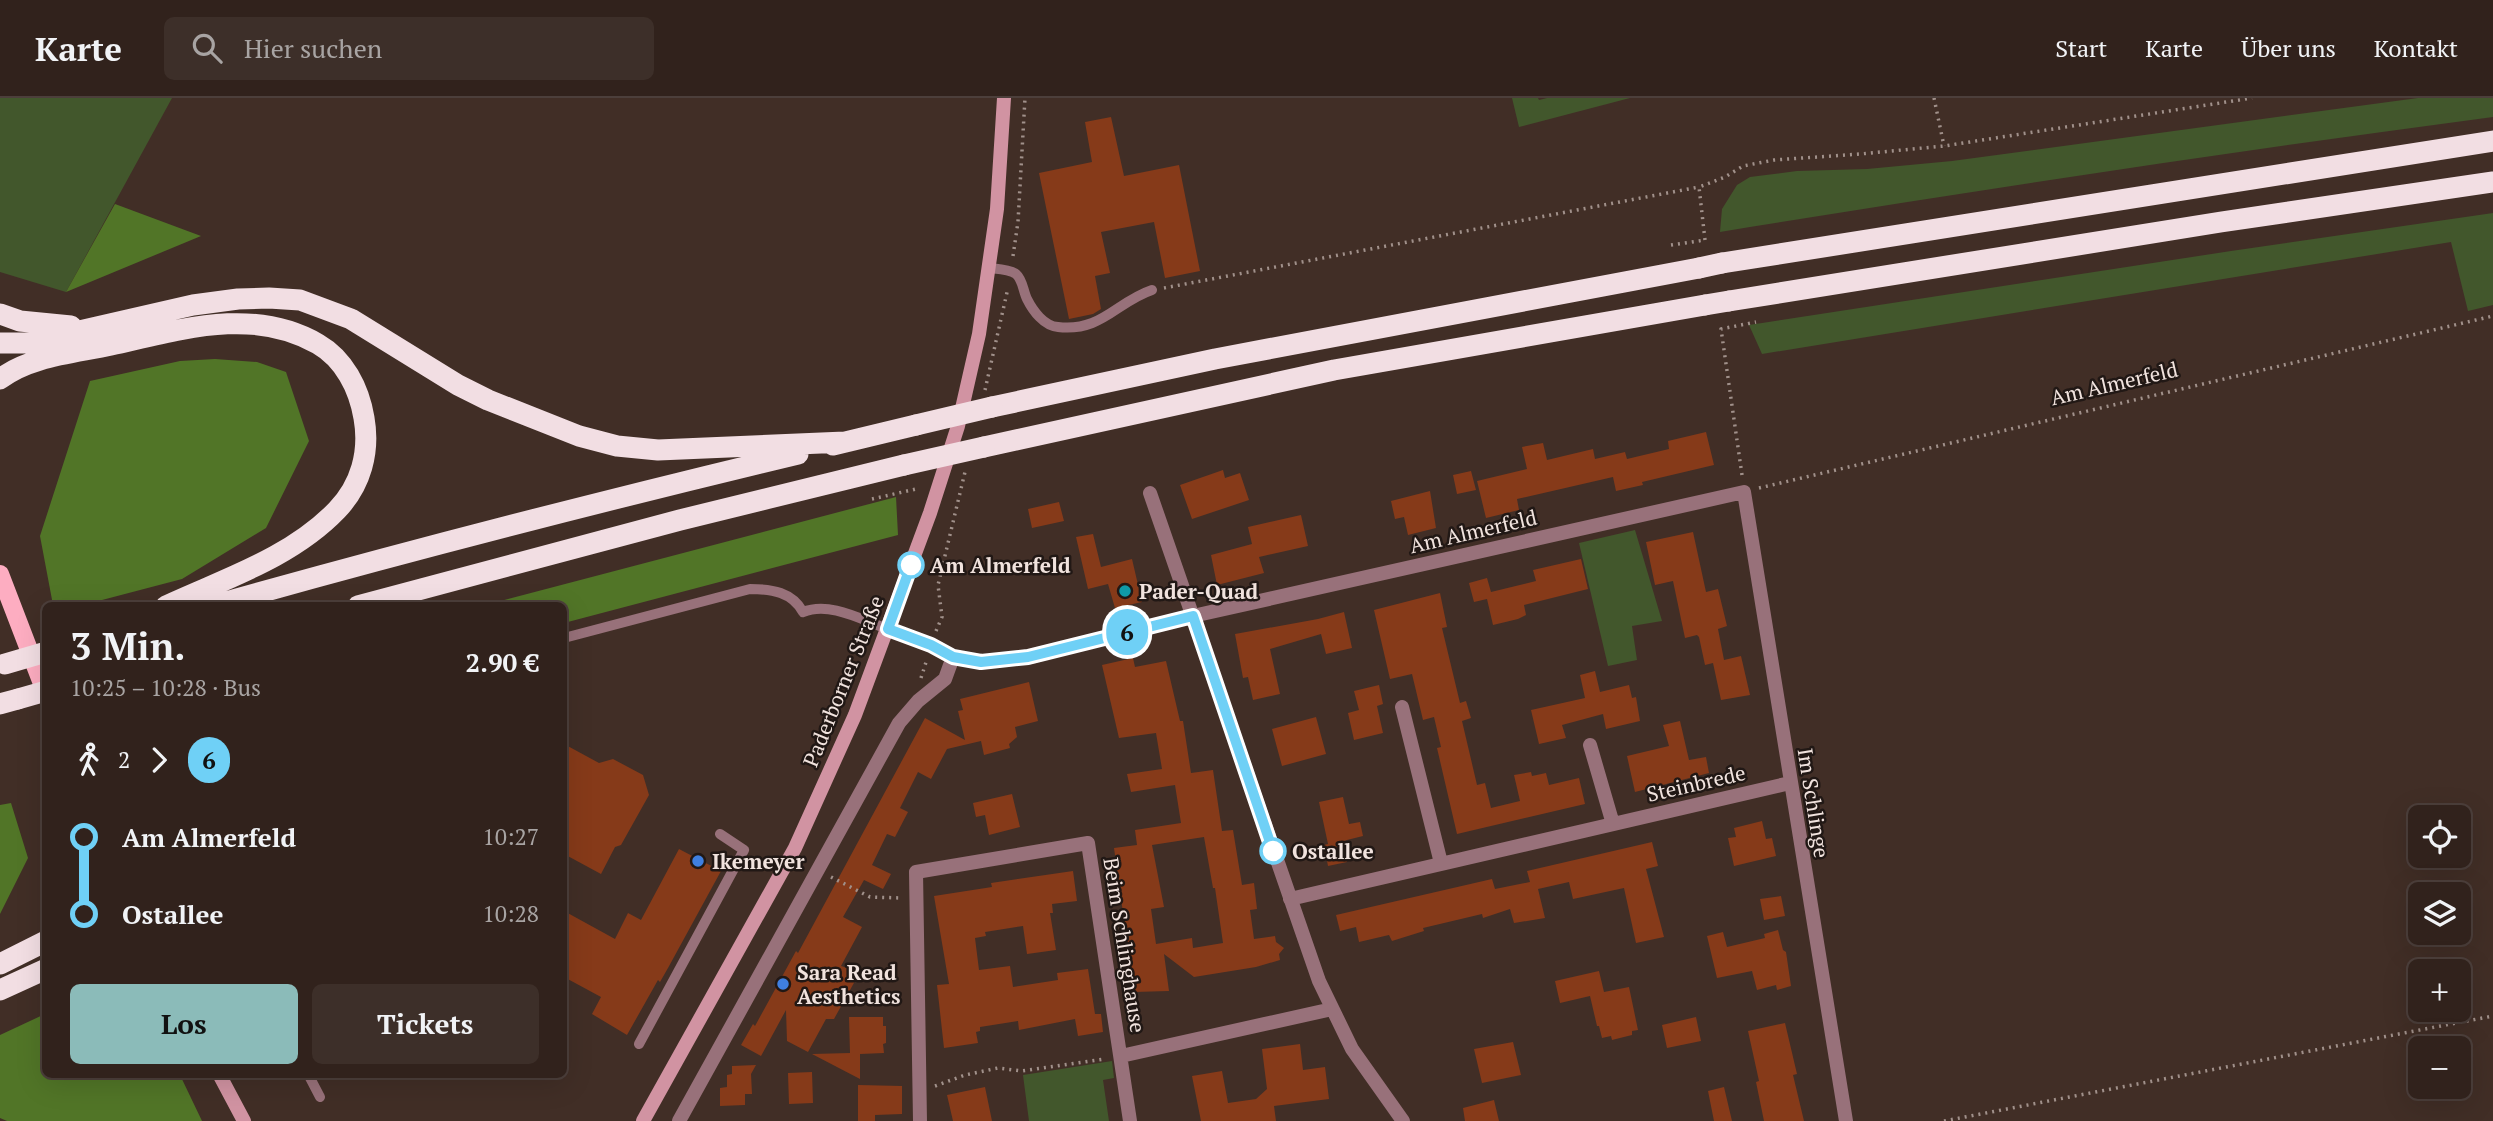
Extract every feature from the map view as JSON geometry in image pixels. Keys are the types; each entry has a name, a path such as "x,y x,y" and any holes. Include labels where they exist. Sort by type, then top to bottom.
{"highway":[{"path":"226,602 387,556 588,504 992,407 1215,359 1722,264 2493,141"},
{"path":"373,602 680,520 904,465 1334,370 1729,301 2221,222 2493,182"},
{"path":"0,343 27,343 193,304 238,299 300,300 351,319 458,385 488,400 579,436 617,446 658,450 845,443"},
{"path":"0,314 48,326 94,327"},
{"path":"0,379 17,368 45,360 190,328 238,323 268,325 304,336 328,349 345,368 358,394 366,431 362,469 347,497 324,523 288,550 175,602"},
{"path":"2,665 42,653"},
{"path":"9,701 42,693"},
{"path":"0,964 42,943"},
{"path":"0,990 42,971"}],"main road":[{"path":"1,579 42,682"}],"street":[{"name":"Paderborner Straße","path":"643,1121 795,848 855,715 930,513 958,426 979,334 997,209 1004,98"},
{"name":"Am Almerfeld","path":"888,629 931,645 953,657 981,662 1028,657 1193,616 1744,492"},
{"name":"Im Schlinge","path":"1744,492 1846,1121"},
{"path":"1150,493 1319,981 1352,1049 1403,1121"},
{"path":"679,1121 899,723 918,701 945,679 953,657"},
{"path":"1402,707 1441,863"},
{"path":"1590,746 1613,824"},
{"name":"Steinbrede","path":"1290,899 1790,783"},
{"name":"Beim Schlinghause","path":"920,1121 916,872 1088,843 1130,1121"},
{"name":"Beim Schlinghause","path":"1121,1056 1332,1009"},
{"path":"221,1078 244,1121"}],"lane":[{"path":"989,268 1011,271 1020,277 1026,298 1040,318 1051,326 1073,329 1092,324 1118,311 1135,296 1152,290"},
{"path":"567,637 750,589 775,591 796,600 803,612 817,607 831,609 888,629"},
{"path":"639,1044 744,850 720,834"},
{"path":"310,1078 320,1097"}],"path":[{"path":"998,337 1018,222 1025,98"},
{"path":"1934,98 1944,146"},
{"path":"1152,290 1699,187 1725,177 1743,166 1774,159 1944,146 2252,98"},
{"path":"1671,246 1705,240 1699,187"},
{"name":"Am Almerfeld","path":"1744,492 2493,316"},
{"path":"1744,492 1721,329 1756,322"},
{"path":"872,499 916,489"},
{"path":"931,645 942,617 938,585 959,497"},
{"path":"817,870 870,897 915,898"},
{"path":"1944,1121 2493,1016"},
{"path":"919,1089 943,1085 965,1075 998,1068 1022,1071 1121,1056"}],"green space":[{"path":"0,98 172,98 66,292 0,272"},
{"path":"1512,98 1539,100 1630,98 1519,127"},
{"path":"2418,98 2493,98 2493,117 2300,143 1720,232 1722,209 1737,185 1750,177 1797,171 1867,169 1952,161"},
{"path":"115,204 201,236 66,292"},
{"path":"2493,213 2493,305 2468,311 2451,242 1762,354 1749,325 2231,251"},
{"path":"215,359 257,362 286,372 309,441 266,528 182,579 94,602 52,602 40,536 90,381 180,361"},
{"path":"896,497 898,535 567,622 567,602 496,602"},
{"path":"1635,530 1662,621 1632,626 1637,660 1608,666 1579,543"},
{"path":"11,803 28,858 0,914 0,805"},
{"path":"42,1015 42,1078 181,1078 202,1121 7,1121 0,1118 0,1035"},
{"path":"1112,1061 1114,1078 1103,1080 1109,1121 1029,1121 1023,1075"}],"building":[{"path":"1111,117 1124,176 1179,165 1200,271 1165,278 1154,222 1101,232 1110,273 1095,276 1101,309 1093,314 1069,319 1039,173 1092,162 1085,122"},
{"path":"1706,432 1714,465 1616,491 1613,477 1517,499 1519,510 1486,518 1477,481 1527,469 1522,447 1543,443 1547,460 1593,449 1595,459 1625,452 1627,459 1669,449 1668,441"},
{"path":"1223,470 1225,478 1240,473 1249,500 1192,519 1180,485"},
{"path":"1471,471 1476,490 1457,494 1453,475"},
{"path":"1430,491 1436,528 1408,535 1404,517 1395,519 1391,501"},
{"path":"1059,502 1064,521 1032,528 1028,509"},
{"path":"1301,515 1308,546 1259,557 1264,573 1217,585 1211,555 1252,544 1248,527"},
{"path":"1693,532 1706,592 1718,589 1727,626 1718,629 1724,660 1741,656 1750,695 1721,700 1713,663 1705,665 1699,637 1697,635 1685,638 1673,581 1655,585 1646,542"},
{"path":"1093,534 1101,567 1132,559 1142,602 1115,608 1108,584 1088,589 1076,537"},
{"path":"1581,559 1588,589 1524,605 1526,615 1518,619 1493,625 1487,599 1474,602 1469,583 1487,578 1491,592 1536,581 1533,570"},
{"path":"1440,593 1447,627 1442,628 1460,703 1466,701 1471,718 1462,721 1477,785 1485,783 1491,808 1520,801 1514,775 1531,772 1532,776 1546,773 1549,785 1579,778 1585,804 1457,834 1437,748 1441,747 1434,717 1423,720 1412,674 1390,679 1374,610"},
{"path":"1344,612 1352,648 1326,654 1321,634 1270,649 1280,694 1253,700 1248,677 1243,678 1235,634"},
{"path":"1133,658 1135,667 1166,661 1180,721 1183,721 1191,773 1213,770 1222,831 1233,830 1242,885 1254,883 1257,909 1250,910 1254,939 1275,936 1276,942 1284,948 1279,954 1280,960 1256,967 1194,977 1164,954 1169,991 1134,992 1114,848 1137,845 1135,830 1181,823 1175,785 1131,792 1127,774 1162,769 1156,733 1119,738 1102,665","holes":["1204,837 1223,943 1193,948 1192,938 1156,944 1151,909 1164,907 1152,845"]},
{"path":"1595,671 1600,692 1629,685 1632,698 1636,697 1640,721 1606,729 1603,714 1562,725 1566,738 1539,744 1531,710 1585,698 1580,675"},
{"path":"1029,682 1038,721 1015,727 1017,737 1009,744 1010,748 984,755 981,741 947,749 931,779 918,772 900,808 908,812 895,837 887,834 872,865 891,874 883,889 864,880 843,917 862,927 841,966 860,972 834,1019 826,1019 808,1052 787,1041 786,1010 761,1056 741,1045 753,1024 755,1026 796,951 798,953 925,718 965,740 958,711 963,710 960,699"},
{"path":"1379,685 1383,704 1377,706 1383,733 1354,740 1348,713 1359,710 1354,691"},
{"path":"1316,717 1326,754 1282,766 1272,729"},
{"path":"1680,721 1689,760 1706,757 1709,773 1635,792 1627,756 1669,746 1663,725"},
{"path":"567,746 599,763 613,759 643,775 649,795 601,874 567,856"},
{"path":"1012,794 1020,827 989,835 985,815 976,817 973,803"},
{"path":"1343,797 1349,824 1360,822 1363,836 1343,841 1347,862 1328,866 1324,845 1328,844 1319,802"},
{"path":"1762,821 1766,839 1772,838 1776,856 1734,866 1728,838 1736,837 1734,828"},
{"path":"1652,842 1658,866 1646,869 1664,937 1636,943 1624,888 1573,899 1569,882 1538,889 1545,918 1514,923 1510,909 1483,918 1482,914 1423,928 1424,931 1392,941 1389,935 1359,942 1356,927 1340,931 1336,915 1492,879 1495,889 1530,882 1527,871"},
{"path":"679,849 721,871 660,982 658,980 627,1035 592,1014 601,997 567,979 567,913 615,939 628,913 641,920"},
{"path":"1073,871 1077,901 1052,904 1053,913 1050,913 1056,950 1027,954 1023,926 985,932 986,936 975,938 979,970 1010,966 1013,987 1058,980 1057,973 1088,969 1095,1014 1101,1014 1103,1032 1078,1036 1075,1019 1019,1030 1018,1021 980,1027 980,1031 976,1032 978,1043 944,1048 937,985 949,984 934,896 992,887 991,883"},
{"path":"1781,896 1785,916 1764,920 1760,899"},
{"path":"1778,930 1783,950 1786,952 1791,986 1777,990 1776,985 1757,990 1752,971 1717,978 1707,936 1723,932 1727,947 1765,938 1764,934"},
{"path":"1599,971 1604,992 1629,987 1638,1030 1632,1031 1632,1035 1612,1040 1611,1036 1602,1038 1590,996 1560,1003 1555,981"},
{"path":"849,1017 883,1017 883,1026 886,1026 884,1053 860,1054 860,1079 812,1054 850,1053"},
{"path":"1696,1017 1701,1041 1667,1048 1662,1025"},
{"path":"1785,1023 1804,1121 1764,1121 1748,1031"},
{"path":"1513,1042 1521,1075 1482,1083 1474,1049"},
{"path":"1300,1044 1303,1070 1325,1067 1329,1099 1274,1106 1276,1121 1201,1121 1192,1076 1222,1071 1228,1103 1256,1099 1267,1089 1262,1049"},
{"path":"756,1065 751,1074 752,1094 745,1094 745,1105 720,1106 720,1088 727,1087 727,1075 732,1074 732,1066"},
{"path":"812,1072 813,1103 789,1104 788,1073"},
{"path":"858,1085 902,1086 902,1114 875,1115 875,1121 858,1121"},
{"path":"985,1087 992,1121 953,1121 947,1095"},
{"path":"1724,1087 1732,1121 1714,1121 1708,1091"},
{"path":"1494,1100 1499,1121 1465,1121 1463,1108"}],"bus line":[{"name":"6","path":"911,565 888,629 931,645 953,657 981,662 1028,657 1193,616 1273,851"}],"place":[{"name":"Am Almerfeld","path":"911,565"},
{"name":"Pader-Quad","path":"1125,591"},
{"name":"Ostallee","path":"1273,851"},
{"name":"Ikemeyer","path":"698,861"},
{"name":"Sara Read Aesthetics","path":"783,984"}]}
